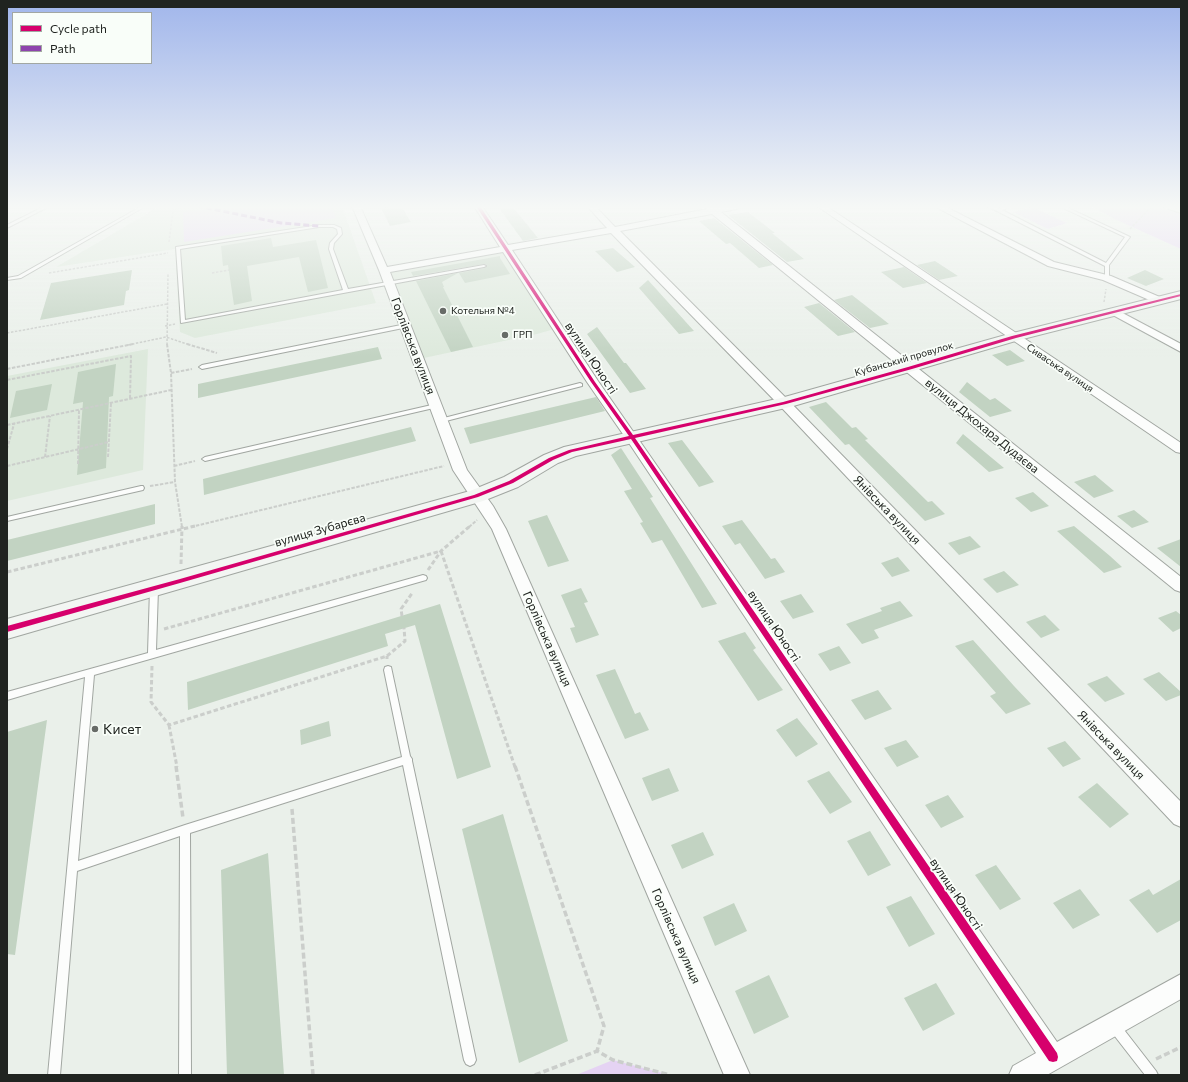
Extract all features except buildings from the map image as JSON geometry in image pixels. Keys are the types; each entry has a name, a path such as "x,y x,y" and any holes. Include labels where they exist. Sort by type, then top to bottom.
{"street":[{"name":"Горлівська вулиця","path":"378,256 460,470 499,529 737,1075"},
{"path":"384,270 463,256"},
{"name":"вулиця Юності","path":"512,256 593,382 1053,1057"},
{"name":"Янівська вулиця","path":"639,256 784,403 1181,818"},
{"name":"вулиця Джохара Дудаєва","path":"771,256 1181,586"},
{"name":"Сиваська вулиця","path":"895,256 1181,449"},
{"path":"1036,256 1051,264 1107,278 1158,300"},
{"name":"Кубанський провулок","path":"632,438 784,403 1109,310 1181,295"},
{"path":"1109,310 1181,349"},
{"name":"вулиця Зубарєва","path":"7,629 482,503 511,482 561,454 632,438"},
{"path":"1022,1075 1181,986"}],"lane":[{"path":"7,279 19,277 55,256"},
{"path":"179,256 183,322 484,266"},
{"path":"334,256 346,291"},
{"path":"1092,256 1107,264"},
{"path":"1107,278 1107,264 1113,256"},
{"path":"202,367 406,326"},
{"path":"442,420 580,385"},
{"path":"205,459 436,406"},
{"path":"7,519 141,488"},
{"path":"7,696 422,578"},
{"path":"152,655 154,589"},
{"path":"388,670 408,759 470,1060"},
{"path":"54,1075 90,673"},
{"path":"72,868 185,830 408,759"},
{"path":"185,830 185,1075"},
{"path":"1112,1024 1152,1075"}],"path":[{"path":"19,277 146,256"},
{"path":"168,268 166,337 171,373 175,482 182,528 180,568"},
{"path":"212,273 229,270"},
{"path":"1107,278 1109,310"},
{"path":"7,333 167,304"},
{"path":"7,369 166,337 238,360"},
{"path":"7,380 131,356 130,399"},
{"path":"171,373 202,367"},
{"path":"7,426 171,390"},
{"path":"108,457 111,403"},
{"path":"78,464 77,450 79,410"},
{"path":"45,458 50,416"},
{"path":"7,449 14,424"},
{"path":"7,466 109,442"},
{"path":"174,466 205,459"},
{"path":"7,572 435,467 449,466 460,470"},
{"path":"141,488 175,482"},
{"path":"152,632 441,551 482,503"},
{"path":"441,551 604,1026 597,1051"},
{"path":"169,725 387,656 405,641 404,628"},
{"path":"152,655 151,702 169,725 180,785 185,830"},
{"path":"387,656 388,670"},
{"path":"291,796 313,1075"},
{"path":"1144,1064 1181,1047"},
{"path":"535,1075 597,1051"},
{"path":"597,1051 613,1060 670,1075"}],"shaded area":[{"path":"74,256 125,256 56,267"},
{"path":"175,256 360,256 376,303 195,338 180,332"},
{"path":"463,256 512,256 558,328 537,334 419,359 384,270"},
{"path":"148,349 143,470 7,501 7,376"},
{"path":"613,1060 670,1075 576,1075"}],"cycle path":[{"path":"511,256 593,382 632,437 1053,1057"},
{"path":"7,629 476,496 511,482 551,459 571,451 784,403 1014,337 1181,295"}],"place":[{"name":"Котельня №4","path":"443,311"},
{"name":"ГРП","path":"505,335"},
{"name":"Кисет","path":"95,729"}]}
